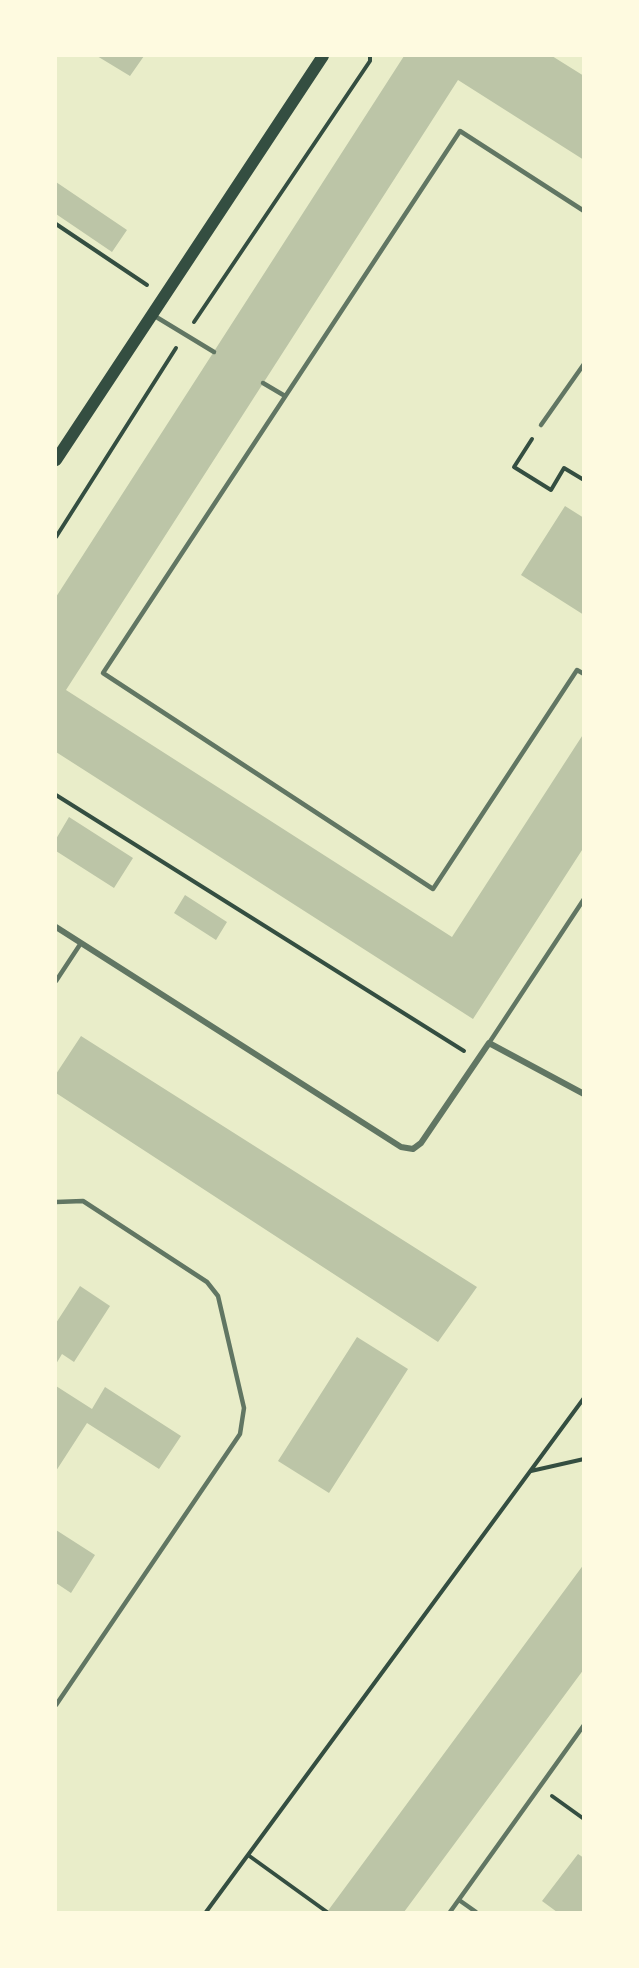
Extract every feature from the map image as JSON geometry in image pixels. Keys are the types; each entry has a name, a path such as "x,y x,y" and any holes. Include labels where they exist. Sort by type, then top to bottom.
{"main road":[{"path":"56,460 323,56"}],"street":[{"path":"56,927 401,1147 413,1149 422,1143 489,1043 584,1094"}],"lane":[{"path":"584,211 460,131 103,674 433,889 577,670 584,674"},
{"path":"153,315 214,352"},
{"path":"541,425 584,364"},
{"path":"263,383 285,396"},
{"path":"489,1043 584,899"},
{"path":"56,981 81,943"},
{"path":"56,1202 83,1201 207,1282 218,1296 244,1408 240,1434 56,1706"},
{"path":"450,1912 584,1725"},
{"path":"459,1900 476,1912"}],"path":[{"path":"56,537 185,334 370,61 370,56"},
{"path":"56,224 164,297"},
{"path":"541,425 514,467 550,490 564,468 584,480"},
{"path":"56,795 478,1060"},
{"path":"206,1912 584,1398"},
{"path":"530,1471 584,1460"},
{"path":"539,1787 584,1819"},
{"path":"248,1855 327,1912"}],"building":[{"path":"97,56 144,56 130,76"},
{"path":"404,56 552,56 584,76 584,160 458,80 66,690 452,937 584,733 584,847 473,1019 56,752 56,597"},
{"path":"56,182 127,230 112,252 56,214"},
{"path":"565,506 584,518 584,615 521,575"},
{"path":"69,817 133,858 114,888 56,851 56,839"},
{"path":"185,895 227,922 216,940 174,913"},
{"path":"81,1036 477,1287 438,1342 56,1093 56,1074"},
{"path":"80,1286 110,1306 74,1362 62,1354 56,1364 56,1323"},
{"path":"357,1337 408,1369 329,1493 278,1461"},
{"path":"56,1386 92,1409 105,1387 181,1436 159,1469 87,1423 56,1471"},
{"path":"56,1530 95,1555 71,1593 56,1583"},
{"path":"584,1564 584,1669 404,1912 327,1912"},
{"path":"578,1854 584,1858 584,1912 557,1912 542,1901"}]}
